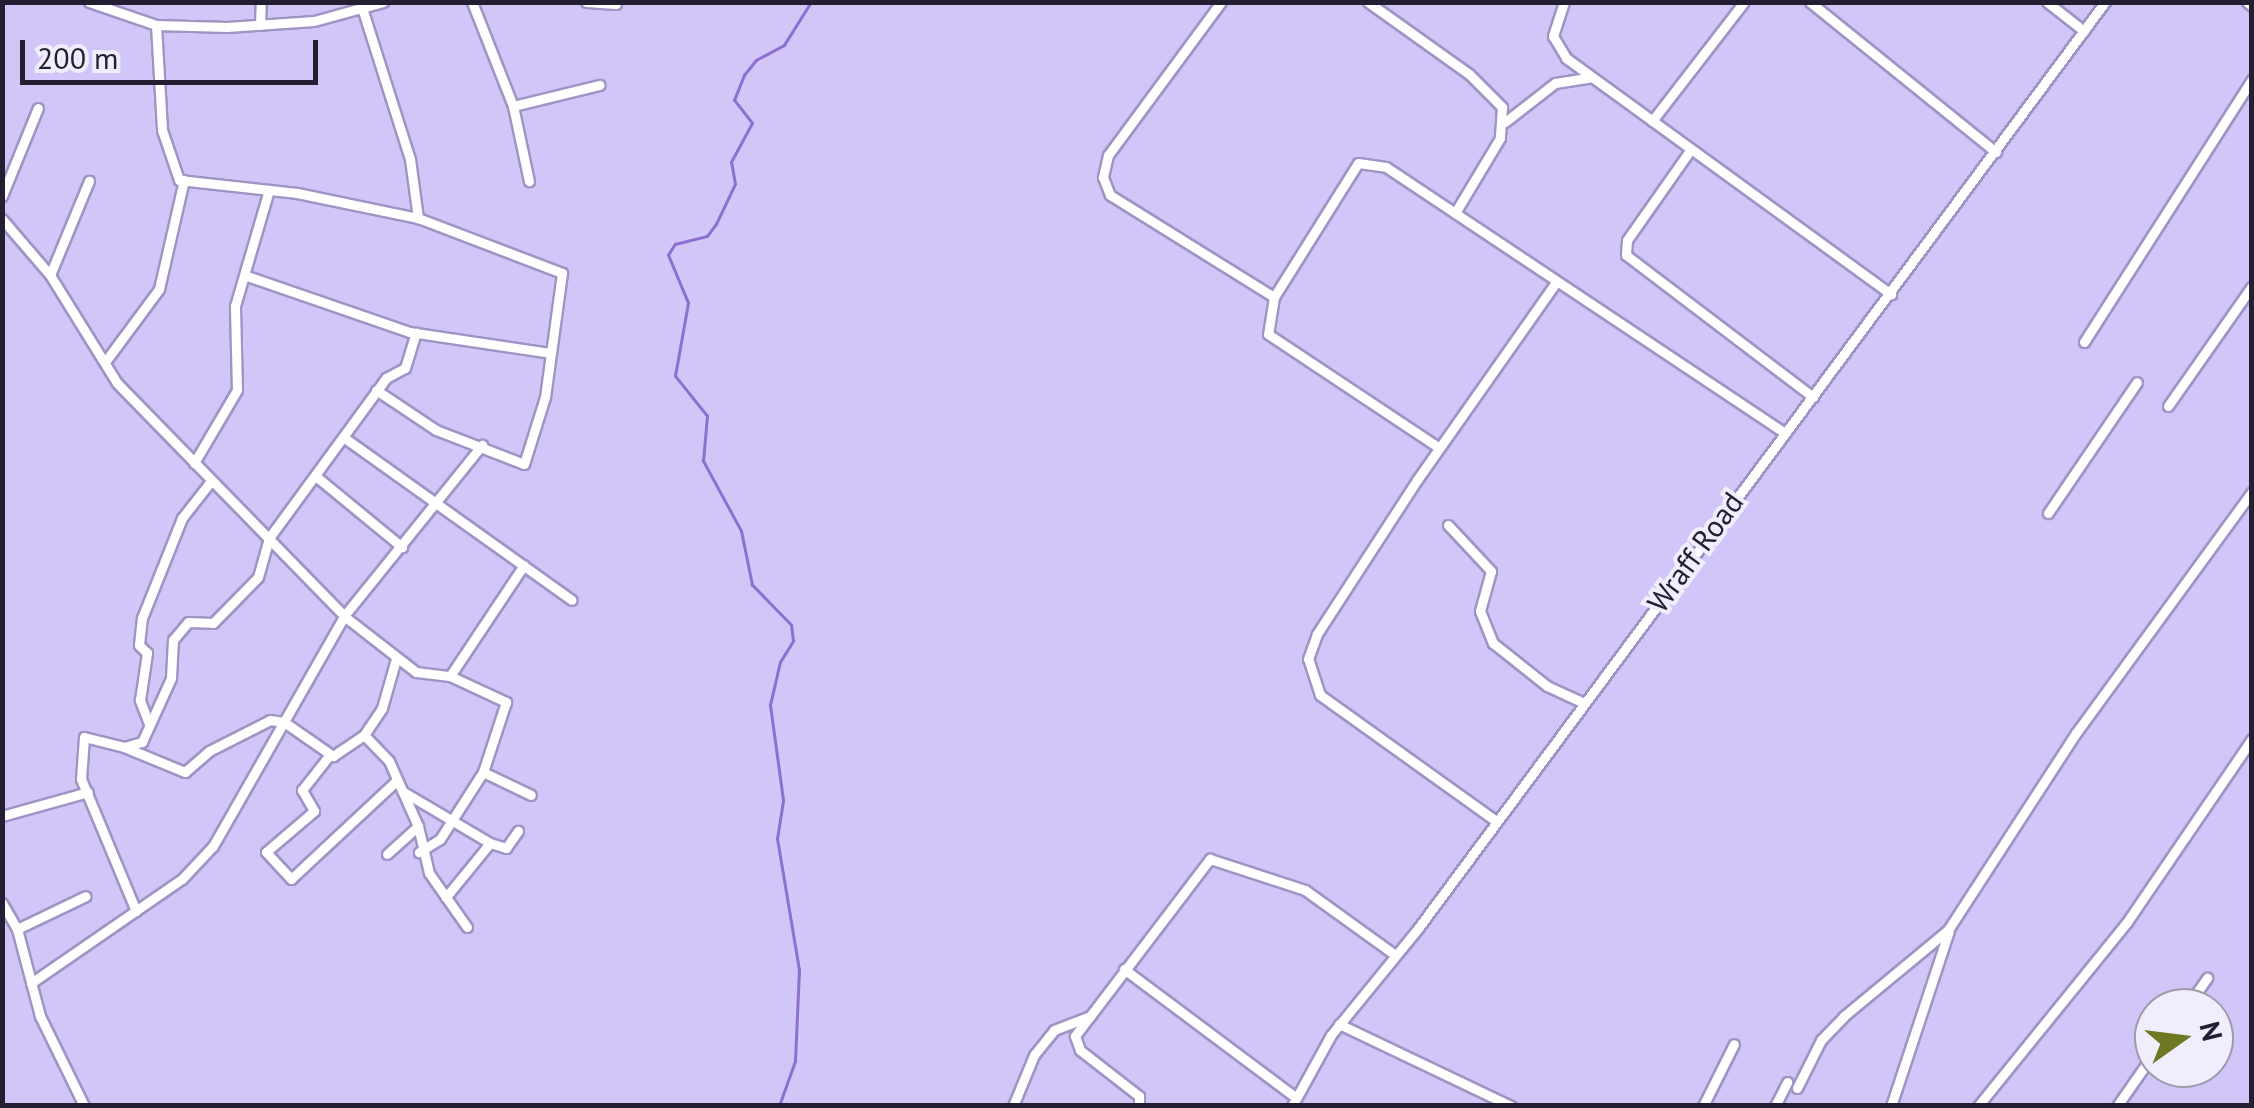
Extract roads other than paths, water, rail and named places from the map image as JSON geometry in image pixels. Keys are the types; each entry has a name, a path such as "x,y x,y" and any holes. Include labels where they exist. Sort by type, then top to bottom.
{"street":[{"path":"89,2 156,25 260,25 364,11 383,2"},
{"path":"260,25 261,2"},
{"path":"472,2 513,106 529,181"},
{"path":"586,2 616,4"},
{"path":"1221,2 1114,146 1104,187 1274,297"},
{"path":"1368,2 1500,103 1520,108"},
{"path":"1564,2 1554,24 1556,46 1592,77 1891,294"},
{"path":"1652,121 1744,2"},
{"path":"1810,2 1996,152"},
{"path":"2047,2 2084,31"},
{"name":"Wraff Road","path":"1294,1101 1340,1024 1891,294 2105,2"},
{"path":"364,11 410,158 418,218"},
{"path":"156,25 166,154 174,175 184,180 269,190 418,218 560,270 545,397 524,464 436,430 376,390"},
{"path":"1455,213 1505,122 1555,84 1592,77"},
{"path":"2084,342 2252,80"},
{"path":"513,106 600,85"},
{"path":"1500,103 1505,122"},
{"path":"2,196 38,108"},
{"path":"1691,148 1627,240 1626,255 1813,397"},
{"path":"1438,447 1268,334 1274,297 1358,163 1386,167 1784,433"},
{"path":"50,275 89,180"},
{"path":"105,362 158,289 184,180"},
{"path":"194,463 237,390 235,306 247,276 269,190"},
{"path":"2,219 50,275 117,383 344,616 396,659 422,674 450,676 507,704 483,772 440,838 419,852"},
{"path":"247,276 416,333 550,353"},
{"path":"1496,821 1320,695 1308,671 1317,634 1438,447 1556,282"},
{"path":"2168,406 2252,286"},
{"path":"124,746 142,742 150,727 171,678 173,640 188,622 213,623 258,577 267,564 268,538 318,478 376,390 405,368 416,333"},
{"path":"2048,513 2137,382"},
{"path":"346,439 572,600"},
{"path":"31,983 182,879 222,835 344,616 482,446"},
{"path":"318,478 402,547"},
{"path":"150,727 140,700 147,652 139,645 142,618 182,518 212,481"},
{"path":"1891,1106 1949,928 2076,732 2252,492"},
{"path":"1448,525 1492,572 1480,611 1493,643 1547,686 1584,703"},
{"path":"450,676 524,566"},
{"path":"396,659 382,708 364,735 328,757 302,790 314,810 266,852 291,879 397,780"},
{"path":"136,911 81,778 84,737 124,746 184,772 253,725 284,722 328,757"},
{"path":"364,735 380,748 418,826 419,852 467,927"},
{"path":"1978,1106 2127,922 2252,739"},
{"path":"483,772 531,795"},
{"path":"402,791 506,848 518,830"},
{"path":"2,816 88,792"},
{"path":"387,854 418,826"},
{"path":"446,897 490,842"},
{"path":"1139,1106 1138,1096 1076,1044 1090,1016 1124,969 1210,859 1305,890 1395,955"},
{"path":"17,929 86,896"},
{"path":"2,903 17,929 56,1054 84,1106"},
{"path":"1798,1088 1822,1040 1844,1016 1949,928"},
{"path":"1124,969 1294,1101"},
{"path":"2201,988 2208,978"},
{"path":"1013,1106 1034,1056 1054,1030 1090,1016"},
{"path":"1340,1024 1511,1106"},
{"path":"1703,1106 1734,1044"},
{"path":"1775,1106 1787,1082"},
{"path":"2117,1106 2134,1082"},
{"path":"1477,1106 1483,1092"}],"waterway":[{"path":"779,1106 795,1061 799,970 777,839 783,800 770,705 780,662 793,641 791,625 752,585 741,531 703,461 707,416 675,376 688,303 668,255 675,244 707,236 716,224 735,184 731,162 752,123 734,100 744,75 756,60 784,45 811,2"}]}
